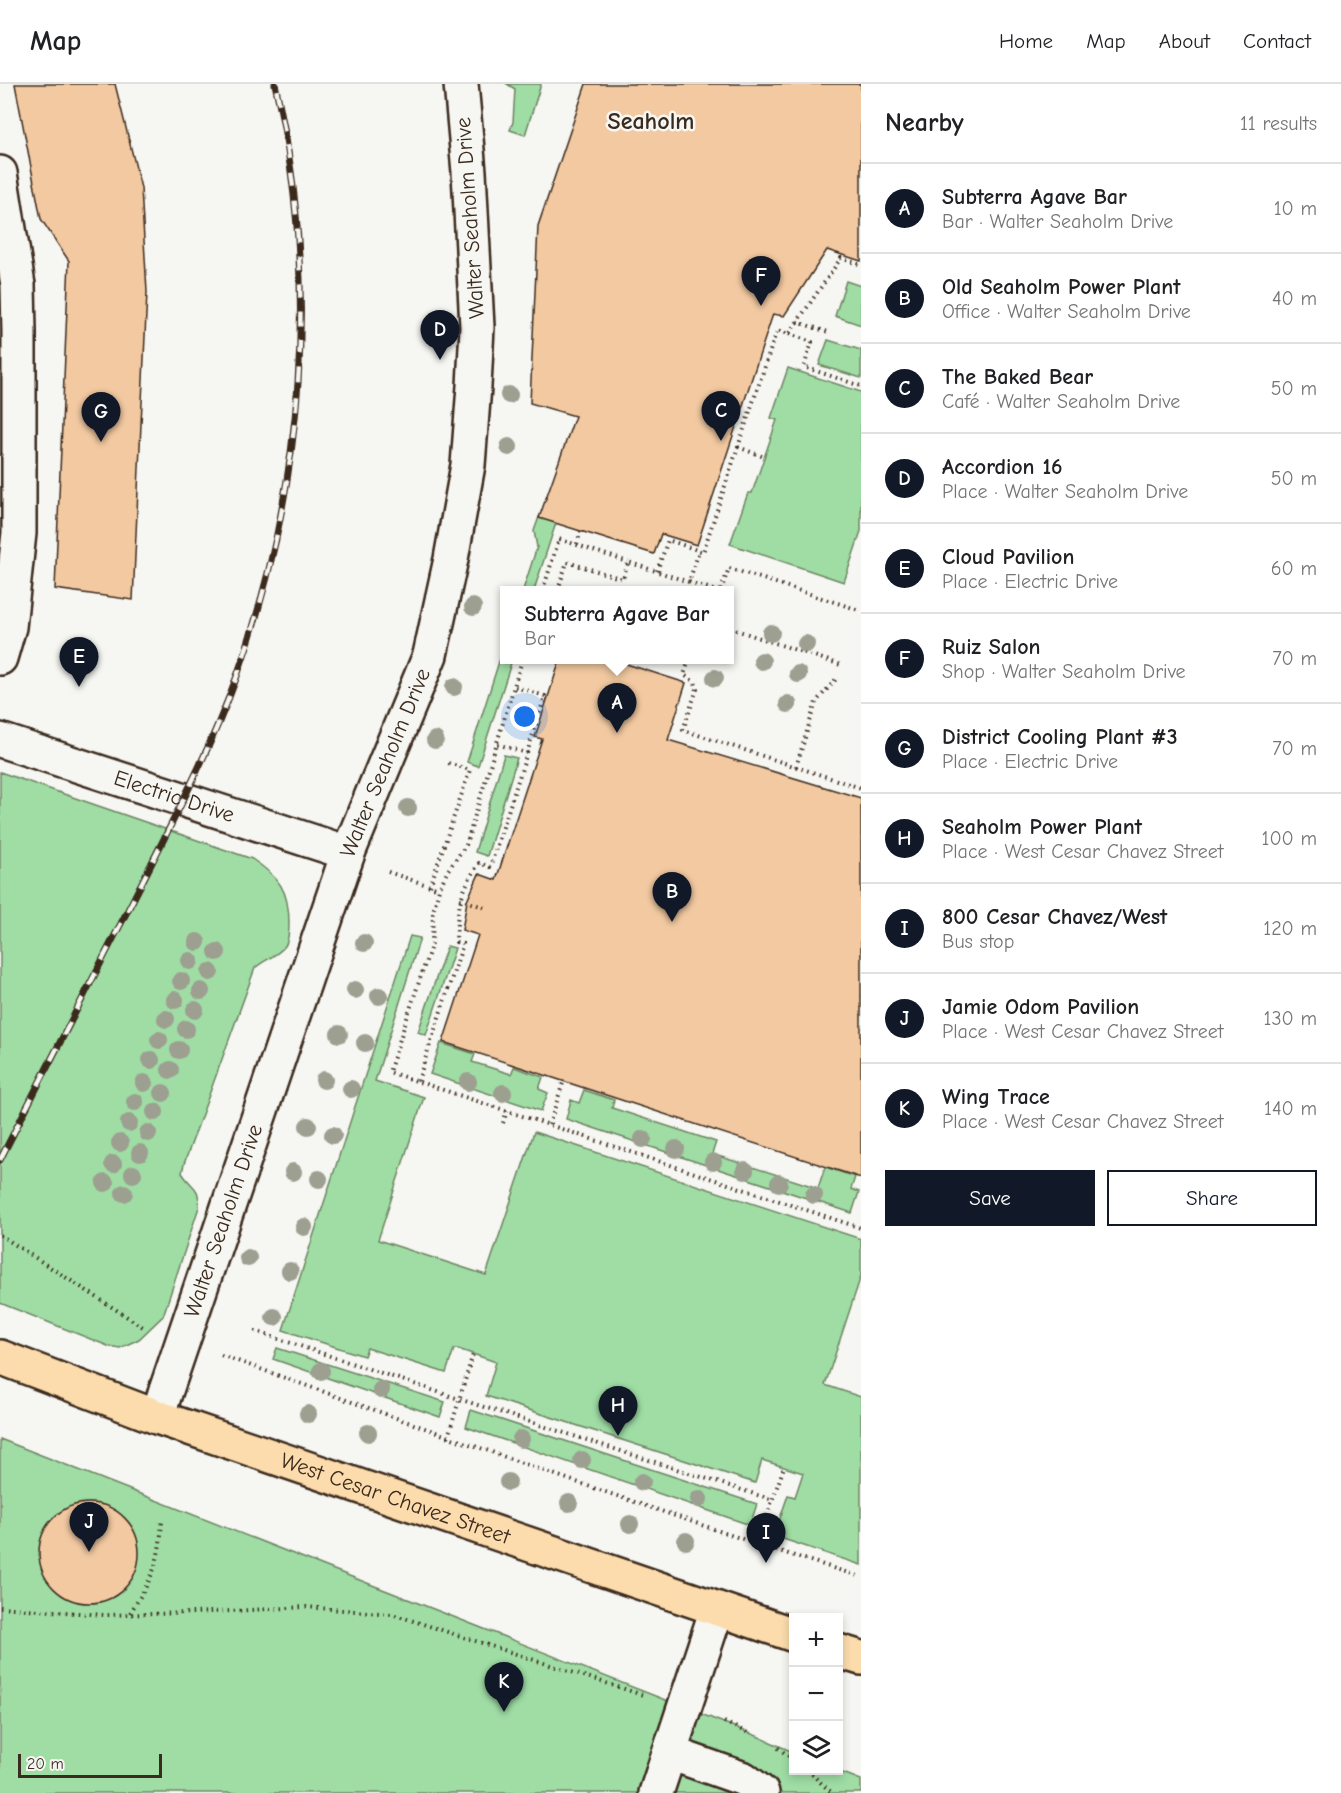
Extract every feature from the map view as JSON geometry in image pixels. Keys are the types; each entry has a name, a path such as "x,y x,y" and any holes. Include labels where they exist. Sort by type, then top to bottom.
{"main road":[{"name":"West Cesar Chavez Street","path":"0,1357 157,1417 789,1633"},
{"path":"843,1653 861,1658"}],"street":[{"name":"Walter Seaholm Drive","path":"157,1417 348,853 430,655 468,465 477,327 469,172 461,84"},
{"path":"0,173 18,285 19,332 19,533 9,627 0,658"},
{"name":"Electric Drive","path":"0,740 348,853"},
{"path":"656,1793 717,1609"},
{"path":"670,1753 744,1779 762,1793"}],"path":[{"path":"789,334 841,258 861,265"},
{"path":"797,322 828,332"},
{"path":"657,571 668,540 703,552 777,330 813,342 804,367 861,386"},
{"path":"738,447 764,457"},
{"path":"577,544 581,531"},
{"path":"545,586 559,539 700,586"},
{"path":"689,582 699,551"},
{"path":"560,586 567,562 623,579 628,562"},
{"path":"723,586 729,568 859,610"},
{"path":"734,630 842,665"},
{"path":"521,664 466,845 448,870 439,889 433,912 432,943 389,1072 860,1226"},
{"path":"688,664 684,675 693,679 697,689 683,730 861,788"},
{"path":"796,767 816,702 837,678"},
{"path":"418,1082 463,944 456,942 460,899 479,863 490,867 545,696 515,687"},
{"path":"497,744 527,753"},
{"path":"430,886 470,770 448,763"},
{"path":"388,872 439,889"},
{"path":"460,899 486,908"},
{"path":"549,1125 564,1080"},
{"path":"503,1123 507,1111"},
{"path":"0,1235 145,1328"},
{"path":"255,1331 772,1500"},
{"path":"448,1437 473,1354"},
{"path":"220,1355 448,1437 757,1544 861,1577"},
{"path":"757,1544 784,1467"},
{"path":"130,1614 148,1584 158,1560 162,1519"},
{"path":"0,1607 104,1615 306,1607 392,1614 650,1697"},
{"path":"812,1775 832,1793"}],"green space":[{"path":"507,84 541,84 525,135 510,130 513,122 515,89"},
{"path":"846,281 861,286 861,325 835,316"},
{"path":"828,340 861,350 861,378 819,365"},
{"path":"788,368 861,392 861,531 844,582 730,544 748,493 752,493 777,420 771,418"},
{"path":"539,517 556,523 535,586 524,586 537,547 534,531"},
{"path":"500,659 500,664 511,664 478,766 467,762"},
{"path":"504,755 517,758 487,856 475,852"},
{"path":"0,772 252,859 276,878 287,902 289,926 286,944 278,953 255,968 184,1164 182,1173 197,1191 199,1207 163,1316 139,1339 120,1348 108,1346 0,1303"},
{"path":"410,936 420,938 375,1081 424,1097 378,1240 486,1275 534,1132 861,1239 861,1276 825,1385 861,1397 861,1565 774,1536 788,1495 795,1497 803,1473 762,1460 755,1483 486,1396 496,1362 458,1349 454,1349 446,1373 367,1348 364,1356 283,1330"},
{"path":"447,946 455,948 426,1035 418,1032"},
{"path":"441,1043 475,1054 472,1062 511,1074 514,1067 543,1077 539,1089 548,1093 541,1111 430,1074"},
{"path":"584,1090 614,1100 612,1108 716,1142 712,1154 818,1188 825,1167 855,1177 851,1189 859,1192 852,1213 566,1119 571,1100 579,1103"},
{"path":"277,1348 445,1402 440,1417 273,1359"},
{"path":"471,1410 757,1504 750,1525 466,1427"},
{"path":"0,1439 757,1736 789,1750 789,1775 843,1775 843,1773 861,1780 861,1793 0,1793"}],"building":[{"path":"15,84 115,84 141,188 147,292 133,600 55,589 69,261 41,219"},
{"path":"586,84 861,84 861,261 827,250 784,316 773,314 697,545 661,534 654,554 539,518 575,416 530,403 538,226"},
{"path":"559,664 627,664 686,683 668,740 861,798 861,1178 443,1042 478,935 462,930 467,901 479,874 496,880 542,739 535,737"},
{"path":"89,1503 117,1511 131,1525 139,1553 131,1581 117,1595 89,1603 61,1595 47,1581 39,1553 47,1525 61,1511"}],"railway":[{"path":"0,1160 202,761 237,676 260,604 278,531 290,457 298,383 300,308 297,233 289,158 275,84"}],"place":[{"name":"Ruiz Salon","path":"761,306"},
{"name":"Accordion 16","path":"440,360"},
{"name":"The Baked Bear","path":"721,441"},
{"name":"District Cooling Plant #3","path":"101,442"},
{"name":"Cloud Pavilion","path":"79,687"},
{"name":"Subterra Agave Bar","path":"617,733"},
{"name":"Old Seaholm Power Plant","path":"672,922"},
{"name":"Seaholm Power Plant","path":"618,1436"},
{"name":"Jamie Odom Pavilion","path":"89,1552"},
{"name":"800 Cesar Chavez/West","path":"766,1563"},
{"name":"Wing Trace","path":"504,1712"}],"district":[{"name":"Seaholm","path":"651,121"}]}
